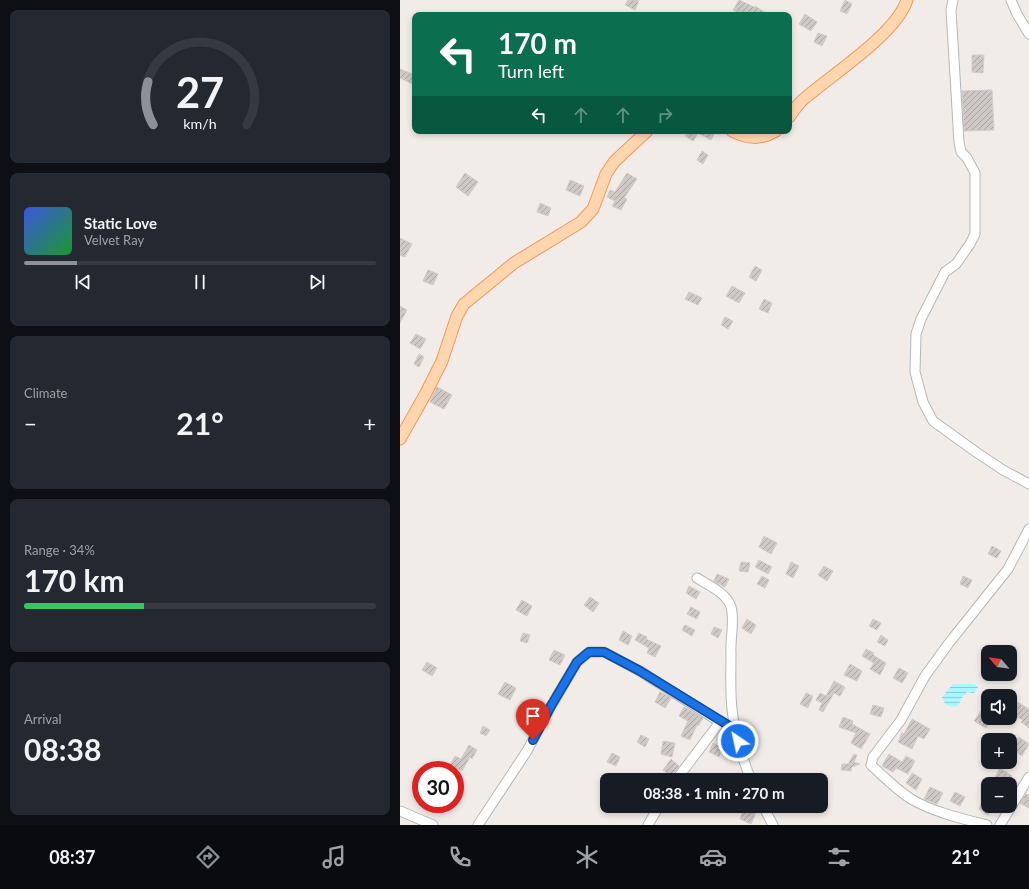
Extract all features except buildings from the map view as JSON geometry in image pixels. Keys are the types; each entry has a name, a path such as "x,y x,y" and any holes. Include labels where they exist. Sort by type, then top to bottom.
{"main road":[{"path":"792,113 803,99 881,36 904,10 907,0"},
{"path":"400,439 442,361 457,316 464,304 514,263 582,222 593,209 606,174 614,162 644,134"},
{"path":"739,134 748,138 758,138 771,134"}],"street":[{"path":"953,0 951,10 959,142 961,152 967,158 975,173 975,234 956,264 945,272 921,318 916,334 915,372 923,402 933,421 1003,470 1029,484"},
{"path":"1011,0 1017,14 1029,34"},
{"path":"987,825 932,808 912,799 896,788 871,765 873,757 901,720 929,670 948,643 1008,569 1029,529"},
{"path":"697,578 718,591 731,606 733,621 730,650 732,709 740,752 748,773"},
{"path":"478,825 527,751 577,662 589,652 604,652 640,671 720,722 736,730"},
{"path":"681,773 720,722"},
{"path":"1000,825 1029,777"},
{"path":"400,811 433,825"},
{"path":"648,825 655,813"},
{"path":"766,813 772,825"}],"water":[{"path":"953,684 974,684 978,687 974,693 967,692 958,706 952,707 945,704 942,697"}],"route":[{"path":"533,740 577,662 589,652 604,652 640,671 720,722 736,730 738,741"}]}
